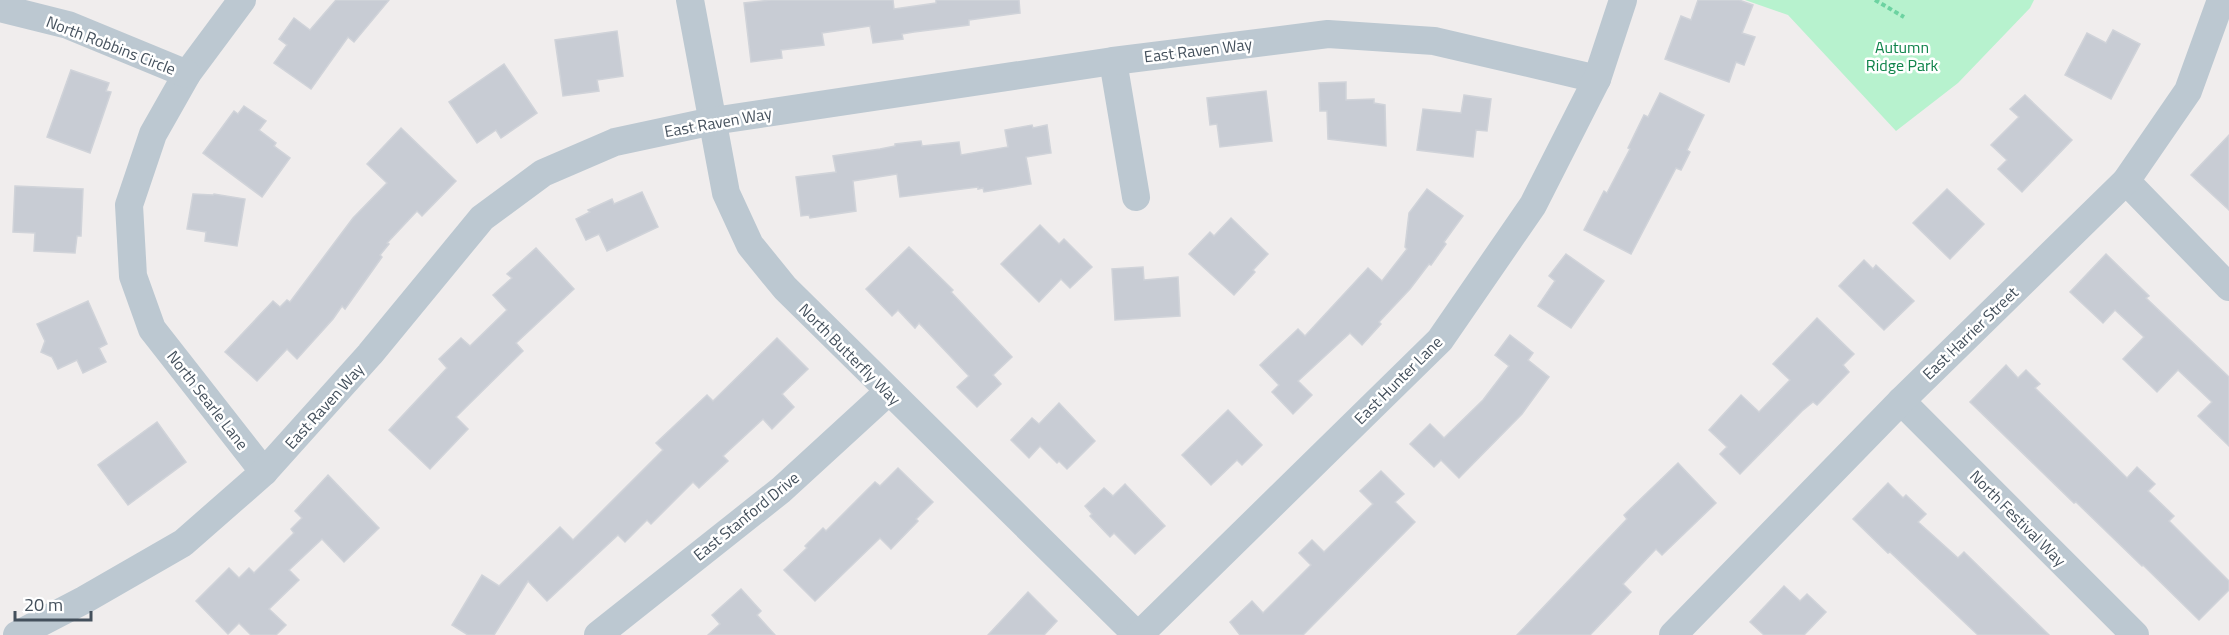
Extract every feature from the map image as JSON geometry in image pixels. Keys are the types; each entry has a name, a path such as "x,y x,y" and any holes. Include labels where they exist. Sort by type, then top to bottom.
{"street":[{"name":"North Searle Lane","path":"242,0 187,74 153,134 129,205 133,276 152,329 264,472"},
{"name":"North Butterfly Way","path":"690,0 726,193 750,245 785,288 888,392 1138,635"},
{"name":"East Hunter Lane","path":"1138,635 1440,340 1533,205 1597,79 1623,0"},
{"name":"East Harrier Street","path":"1679,633 1901,401 2126,181 2188,91 2221,0"},
{"name":"North Robbins Circle","path":"0,8 69,25 187,74"},
{"name":"East Raven Way","path":"17,635 84,600 183,543 264,472 370,354 483,218 543,173 615,142 713,121 1113,61 1328,34 1434,41 1597,79"},
{"path":"1113,61 1136,197"},
{"path":"2126,181 2229,287"},
{"name":"East Stanford Drive","path":"598,635 781,490 888,392"},
{"name":"North Festival Way","path":"1901,401 2136,635"}],"path":[{"path":"1875,0 1904,17"}],"green space":[{"name":"Autumn Ridge Park","path":"1745,0 2034,0 2030,8 1958,83 1896,131 1788,15"}],"building":[{"path":"336,0 389,0 354,42 348,37 311,89 274,63 287,45 279,39 294,18 310,30"},
{"path":"771,0 893,0 894,9 936,3 936,0 1019,0 1020,13 969,20 969,25 902,34 903,39 873,43 870,26 822,33 824,45 781,50 782,58 751,62 744,3"},
{"path":"1698,0 1739,0 1753,5 1742,33 1755,37 1744,65 1736,62 1729,82 1665,59 1681,16 1691,20"},
{"path":"2113,30 2140,44 2111,99 2065,75 2087,33 2106,43"},
{"path":"617,31 623,76 597,80 599,91 563,96 555,40"},
{"path":"504,64 537,113 501,138 496,130 477,143 449,102"},
{"path":"71,70 109,83 106,91 111,92 90,153 47,137"},
{"path":"1346,82 1346,100 1374,99 1374,103 1385,105 1386,146 1328,139 1327,111 1320,111 1319,83"},
{"path":"1266,91 1272,141 1220,147 1217,124 1210,125 1207,98"},
{"path":"1660,93 1704,115 1687,150 1690,152 1681,170 1676,168 1631,254 1584,230 1604,191 1607,193 1630,149 1628,148 1644,115 1648,117"},
{"path":"1464,95 1491,99 1487,131 1476,130 1473,157 1417,150 1423,109 1461,113"},
{"path":"2025,95 2072,140 2022,192 1998,169 2007,160 1991,145 2019,117 2010,109"},
{"path":"244,106 266,121 259,130 276,143 274,146 290,158 262,197 203,153 234,111 238,114"},
{"path":"1032,125 1033,128 1047,125 1051,153 1026,157 1031,184 984,192 983,188 978,189 978,187 900,197 897,174 853,181 856,211 810,218 809,215 801,216 796,177 836,172 833,156 921,141 922,146 959,142 961,155 1008,147 1005,130"},
{"path":"401,128 456,181 422,216 417,211 387,243 389,244 380,255 382,257 345,309 342,306 297,359 287,349 257,381 225,352 273,301 280,307 287,300 290,302 353,218 387,183 367,164"},
{"path":"2229,135 2229,210 2191,175"},
{"path":"15,186 83,189 81,236 77,236 75,253 34,251 35,233 13,232"},
{"path":"1427,189 1463,216 1431,265 1429,264 1362,345 1350,333 1298,381 1312,395 1293,414 1272,392 1279,385 1260,365 1298,329 1305,336 1368,268 1382,281 1407,249 1405,247 1409,213"},
{"path":"1947,189 1984,224 1950,259 1913,223"},
{"path":"642,192 658,227 607,251 599,234 586,240 576,219 590,212 588,210 612,199 614,204"},
{"path":"193,194 214,194 245,199 237,246 205,241 206,232 187,229"},
{"path":"1231,218 1268,254 1234,295 1189,254 1210,232 1214,236"},
{"path":"1040,225 1059,244 1064,239 1092,267 1070,288 1061,279 1039,302 1001,264"},
{"path":"909,247 953,290 951,292 1012,357 993,375 1001,384 977,407 957,387 969,376 919,323 915,328 898,310 892,316 866,289"},
{"path":"536,248 574,289 516,343 523,351 456,417 468,429 430,469 389,430 447,368 439,359 461,338 470,346 507,310 493,295 512,278 507,274"},
{"path":"1566,254 1604,281 1571,328 1538,306 1555,281 1549,276"},
{"path":"2106,254 2149,296 2146,298 2229,377 2229,446 2198,416 2212,402 2178,370 2157,392 2123,359 2144,337 2115,310 2103,323 2070,292"},
{"path":"1864,260 1873,269 1876,265 1914,301 1884,330 1839,286"},
{"path":"1143,267 1144,280 1178,277 1180,316 1115,320 1112,269"},
{"path":"88,301 107,344 99,348 106,362 83,373 77,360 58,369 52,357 41,352 45,341 37,324"},
{"path":"1817,318 1854,354 1843,365 1849,372 1817,405 1813,402 1802,411 1740,474 1720,454 1727,447 1709,430 1741,395 1759,412 1790,380 1773,364"},
{"path":"1510,335 1533,353 1528,360 1549,377 1522,414 1459,478 1441,460 1434,467 1410,444 1430,424 1444,438 1483,400 1509,366 1495,355"},
{"path":"777,338 808,369 782,394 794,407 772,429 763,419 723,456 728,461 699,488 693,482 651,524 647,520 625,542 618,535 547,601 528,581 494,635 468,635 452,625 482,575 499,586 560,527 573,540 663,450 656,443 707,395 713,401"},
{"path":"2006,365 2018,378 2026,370 2040,384 2035,388 2127,478 2137,467 2155,484 2148,491 2174,516 2169,521 2229,581 2229,590 2199,620 1970,402"},
{"path":"1059,403 1095,441 1067,469 1059,461 1057,463 1040,446 1029,458 1011,440 1032,418 1039,424"},
{"path":"1228,410 1262,445 1242,465 1237,460 1211,485 1182,455"},
{"path":"157,422 186,462 128,505 98,465"},
{"path":"1678,463 1716,503 1662,555 1656,549 1623,584 1631,592 1590,635 1517,635 1627,519 1624,515"},
{"path":"898,468 933,502 891,549 880,538 815,601 784,570 807,548 805,546 823,528 826,531 875,482 880,486"},
{"path":"1381,471 1404,494 1395,502 1415,522 1303,635 1240,635 1230,622 1252,601 1263,613 1311,565 1299,553 1312,540 1324,552 1373,504 1360,491"},
{"path":"328,475 379,528 344,562 322,539 289,570 299,580 269,609 286,625 276,635 251,635 239,623 228,634 196,601 229,568 239,578 249,568 254,573 294,533 291,529 302,518 295,511"},
{"path":"1888,483 1903,498 1906,495 1926,514 1918,522 1958,558 1964,552 2049,635 1978,635 1890,552 1888,553 1853,519"},
{"path":"1125,484 1165,526 1135,554 1114,533 1110,537 1090,516 1092,514 1085,506 1104,488 1113,496"},
{"path":"1784,586 1800,601 1807,594 1826,612 1804,635 1764,635 1750,622"},
{"path":"741,589 761,611 757,615 775,635 708,635 720,624 712,615"},
{"path":"1028,592 1057,621 1044,635 988,635"}]}
